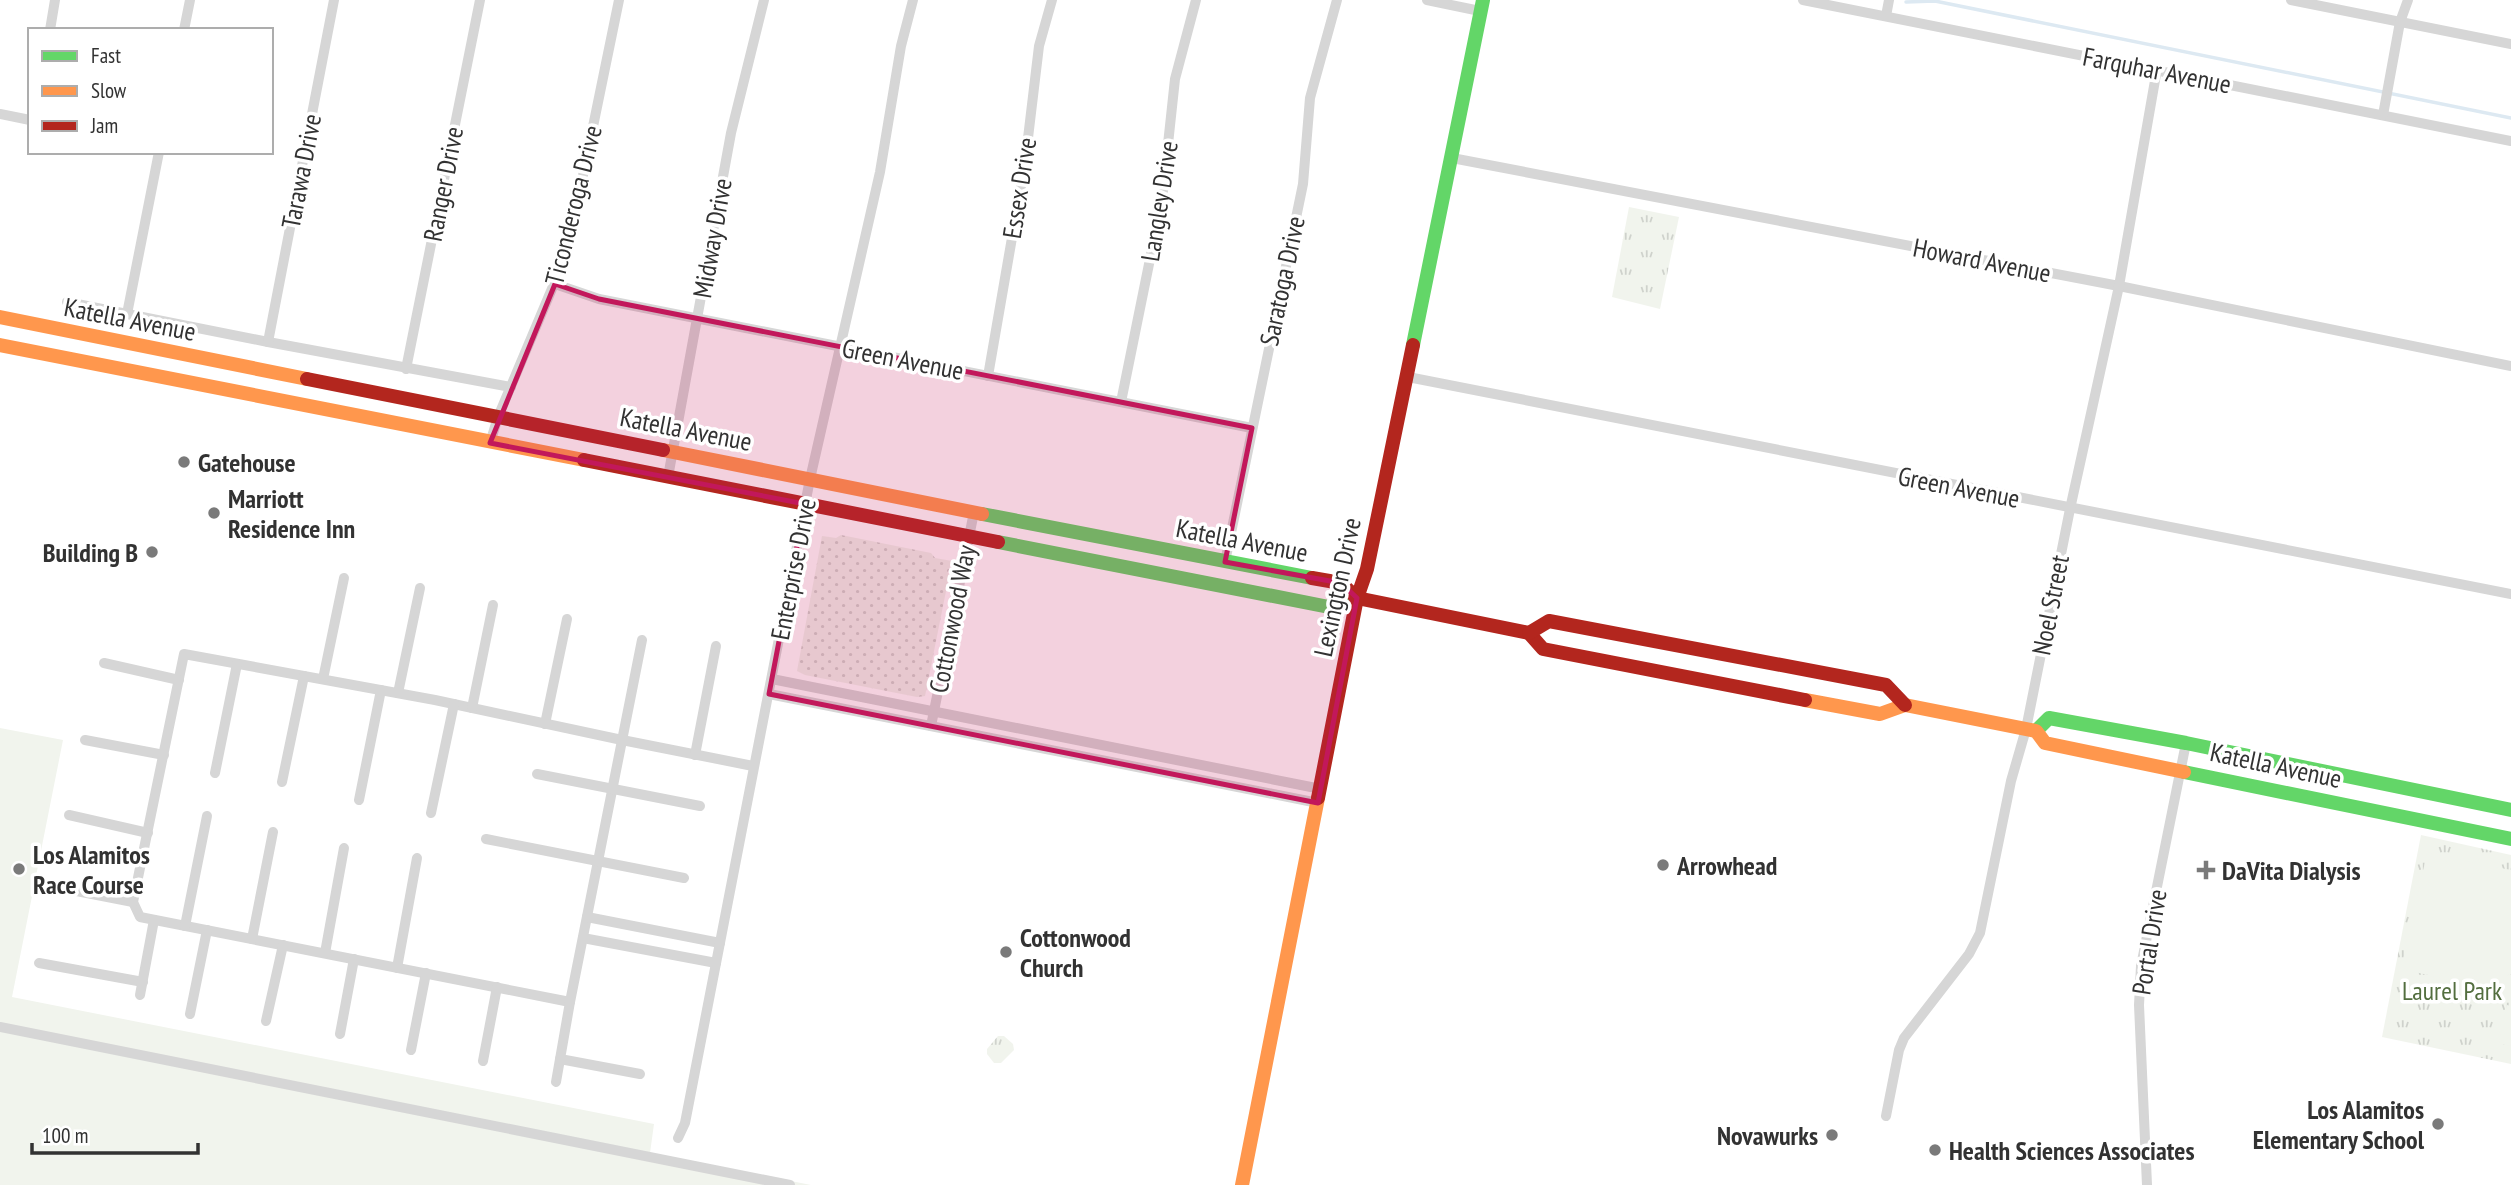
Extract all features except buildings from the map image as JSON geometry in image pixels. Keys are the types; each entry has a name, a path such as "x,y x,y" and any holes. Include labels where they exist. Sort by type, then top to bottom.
{"main road":[{"name":"Lexington Drive","path":"1242,1185 1357,598 1367,569 1408,377 1482,6"},
{"name":"Katella Avenue","path":"0,317 1340,583 1357,598 1529,633 1543,649 1880,714 1905,705 2031,730 2045,743 2511,839"},
{"name":"Katella Avenue","path":"0,345 1334,608 1357,598"},
{"name":"Katella Avenue","path":"1529,633 1549,621 1886,685 1905,705"},
{"name":"Katella Avenue","path":"2031,730 2049,718 2186,743 2511,810"}],"street":[{"path":"50,28 55,0"},
{"path":"184,28 190,0"},
{"name":"Tarawa Drive","path":"268,342 334,0"},
{"name":"Ranger Drive","path":"406,369 480,0"},
{"name":"Ticonderoga Drive","path":"490,443 498,417 567,253 619,0"},
{"name":"Midway Drive","path":"667,477 731,133 764,0"},
{"name":"Enterprise Drive","path":"678,1138 685,1124 810,479 880,172 901,46 913,0"},
{"name":"Essex Drive","path":"988,376 1025,163 1039,46 1052,0"},
{"name":"Langley Drive","path":"1121,402 1162,200 1175,79 1196,0"},
{"name":"Saratoga Drive","path":"1224,562 1303,184 1310,98 1337,0"},
{"path":"1427,0 1482,6"},
{"name":"Farquhar Avenue","path":"1803,0 2511,141"},
{"path":"1885,16 1889,0"},
{"path":"2291,0 2511,44"},
{"path":"2383,115 2400,22 2407,0"},
{"name":"Noel Street","path":"1886,1116 1899,1050 1904,1038 1969,954 1980,933 2011,782 2031,730 2070,509 2119,286 2157,69"},
{"path":"0,114 28,120"},
{"path":"127,314 159,154"},
{"name":"Howard Avenue","path":"1452,158 2119,286 2511,366"},
{"name":"Green Avenue","path":"555,284 599,299 1252,428"},
{"path":"67,302 511,387"},
{"name":"Green Avenue","path":"1408,377 2511,594"},
{"name":"Cottonwood Way","path":"931,726 974,512"},
{"path":"323,679 344,578"},
{"path":"398,693 420,588"},
{"path":"472,708 493,605"},
{"path":"545,724 568,619"},
{"path":"556,1082 642,640"},
{"path":"695,755 716,646"},
{"path":"570,1002 141,917 133,902 184,654 454,704 753,766"},
{"path":"104,663 179,680"},
{"path":"215,773 237,664"},
{"path":"282,782 304,676"},
{"path":"772,679 1320,796"},
{"path":"359,800 381,690"},
{"path":"769,694 1320,796"},
{"path":"431,813 454,704"},
{"path":"85,740 164,755"},
{"name":"Portal Drive","path":"2147,1185 2139,1005 2141,966 2186,743"},
{"path":"537,774 700,806"},
{"path":"69,815 148,833"},
{"path":"185,926 207,816"},
{"path":"252,939 272,832"},
{"path":"486,839 684,878"},
{"path":"324,953 344,848"},
{"path":"397,968 417,858"},
{"path":"56,887 133,902"},
{"path":"587,917 720,943"},
{"path":"140,995 154,920"},
{"path":"190,1014 207,930"},
{"path":"583,938 716,963"},
{"path":"266,1021 283,945"},
{"path":"340,1034 354,959"},
{"path":"39,963 143,982"},
{"path":"411,1050 426,973"},
{"path":"483,1061 497,987"},
{"path":"0,1027 790,1185"},
{"path":"560,1059 640,1074"}],"highlighted area":[{"path":"555,284 599,299 1252,428 1225,562 1341,583 1357,598 1318,803 769,694 805,504 490,443"}],"green space":[{"path":"1629,207 1679,217 1660,309 1612,297"},
{"path":"841,535 931,553 935,558 952,561 925,696 917,697 805,675 797,671 822,536 836,538"},
{"name":"Los Alamitos Race Course","path":"0,728 63,740 12,997 654,1124 650,1153 811,1185 0,1185"},
{"name":"Laurel Park","path":"2421,835 2511,855 2511,1064 2382,1037"},
{"path":"2427,853 2511,870 2511,974 2497,979 2470,981 2401,969"},
{"path":"2507,1005 2511,1006 2511,1046 2499,1044"},
{"path":"998,1036 1004,1036 1013,1044 1014,1050 1001,1063 994,1063 987,1054 987,1049"}],"waterway":[{"path":"1906,2 1935,1 2511,118"}],"traffic: fast":[{"path":"1413,345 1483,0"},
{"path":"982,514 1312,578"},
{"path":"998,542 1334,608 1357,598"},
{"path":"2036,731 2049,718 2186,743 2511,810"},
{"path":"2184,772 2511,839"}],"traffic: slow":[{"path":"0,317 307,379"},
{"path":"0,345 584,460"},
{"path":"663,450 982,514"},
{"path":"1805,700 1880,714 1905,705 2036,731 2045,743 2184,772"},
{"path":"1242,1185 1318,798"}],"traffic: jam":[{"path":"1318,798 1357,598 1367,569 1413,345"},
{"path":"307,379 663,450"},
{"path":"584,460 998,542"},
{"path":"1312,578 1341,583 1357,598 1529,633 1543,649 1805,700"},
{"path":"1529,633 1549,621 1886,685 1905,705"}],"place":[{"name":"Gatehouse","path":"184,462"},
{"name":"Marriott Residence Inn","path":"214,513"},
{"name":"Building B","path":"152,552"},
{"name":"Arrowhead","path":"1663,865"},
{"name":"Los Alamitos Race Course","path":"19,869"},
{"name":"DaVita Dialysis","path":"2206,870"},
{"name":"Cottonwood Church","path":"1006,952"},
{"name":"Los Alamitos Elementary School","path":"2438,1124"},
{"name":"Novawurks","path":"1832,1135"},
{"name":"Health Sciences Associates","path":"1935,1150"}]}
